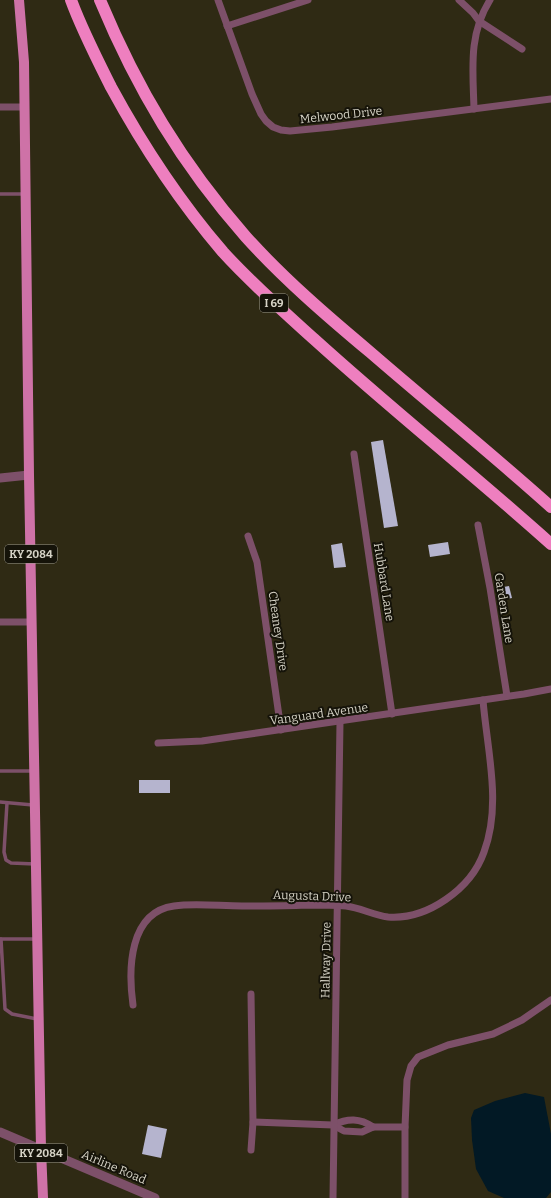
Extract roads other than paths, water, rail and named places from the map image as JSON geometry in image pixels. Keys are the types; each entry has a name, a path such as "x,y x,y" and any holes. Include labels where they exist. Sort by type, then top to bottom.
{"highway":[{"name":"I 69","path":"100,0 125,57 165,130 199,179 246,236 291,283 338,325 551,507"},
{"name":"I 69","path":"72,2 97,59 120,104 146,148 191,212 224,252 260,290 361,382 447,453 551,544"}],"main road":[{"name":"KY 2084","path":"19,0 24,62 25,108 29,475 35,771 34,805 43,1198"}],"street":[{"name":"Melwood Drive","path":"218,0 260,114 273,127 281,130 332,127 551,99"},
{"path":"227,26 308,0"},
{"path":"460,0 479,21 522,49"},
{"path":"474,109 473,51 476,30 490,0"},
{"path":"0,107 25,108"},
{"name":"Hubbard Lane","path":"354,454 392,714"},
{"path":"0,478 29,475"},
{"name":"Garden Lane","path":"478,524 507,696"},
{"name":"Cheaney Drive","path":"248,536 257,562 281,730"},
{"path":"0,622 32,622"},
{"path":"507,696 551,689"},
{"name":"Vanguard Avenue","path":"158,743 202,741 340,722 507,696"},
{"name":"Augusta Drive","path":"133,1005 132,972 137,936 145,921 166,907 182,905 337,906 353,907 386,917 398,917 416,914 433,907 448,898 474,871 486,846 492,810 492,772 483,700"},
{"name":"Hallway Drive","path":"333,1198 340,722"},
{"path":"251,994 251,1150"},
{"path":"405,1198 405,1127 408,1080 411,1066 418,1057 448,1045 492,1034 522,1020 551,1000"},
{"path":"252,1122 334,1124 342,1121 363,1121 373,1127"},
{"path":"334,1124 344,1131 362,1132 373,1127 405,1127"},
{"name":"Airline Road","path":"0,1132 155,1198"}],"lane":[{"path":"0,194 25,194"},
{"path":"0,771 35,771"},
{"path":"0,802 34,805"},
{"path":"7,803 4,852 6,860 11,863 36,864"},
{"path":"37,939 1,939 5,1009 12,1014 38,1019"}],"water":[{"path":"525,1093 544,1097 551,1134 551,1192 546,1198 504,1198 488,1191 476,1169 471,1118 474,1110 495,1101"}]}
